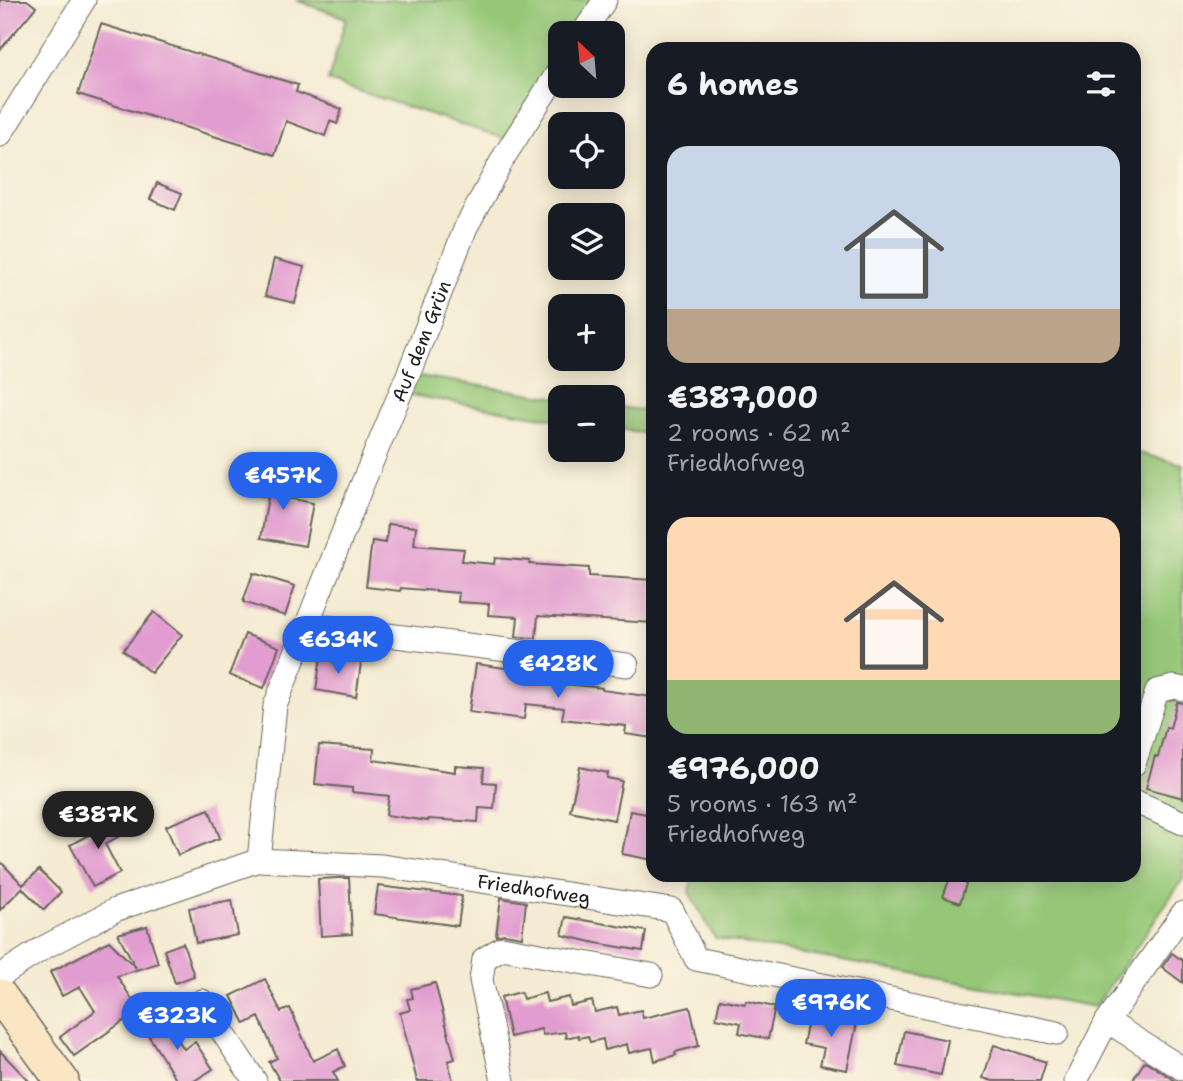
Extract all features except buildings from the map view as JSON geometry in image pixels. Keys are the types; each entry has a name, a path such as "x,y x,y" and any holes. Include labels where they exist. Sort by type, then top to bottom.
{"street":[{"path":"0,135 84,0"},
{"path":"591,21 605,0"},
{"name":"Auf dem Grün","path":"259,860 275,706 466,227 505,155 548,88"},
{"path":"308,625 627,665"},
{"path":"1141,742 1157,691 1174,687 1183,689"},
{"path":"1141,804 1183,823"},
{"name":"Friedhofweg","path":"0,976 43,948 115,910 259,860 382,866 672,910 696,959 1056,1033"},
{"path":"1076,1081 1107,1021 1183,913"},
{"path":"503,1081 481,979 484,960 502,948 651,975"},
{"path":"0,996 62,1081"},
{"path":"202,1001 255,1081"},
{"path":"1107,1021 1183,1069"}],"green space":[{"path":"295,0 599,0 585,21 548,21 548,79 509,140 328,81 346,18"},
{"path":"419,376 548,396 548,418 405,394"},
{"path":"625,408 646,411 646,434 625,430"},
{"path":"1141,454 1183,464 1183,879 1095,1007 715,938 689,892 691,882 1141,882"}]}
